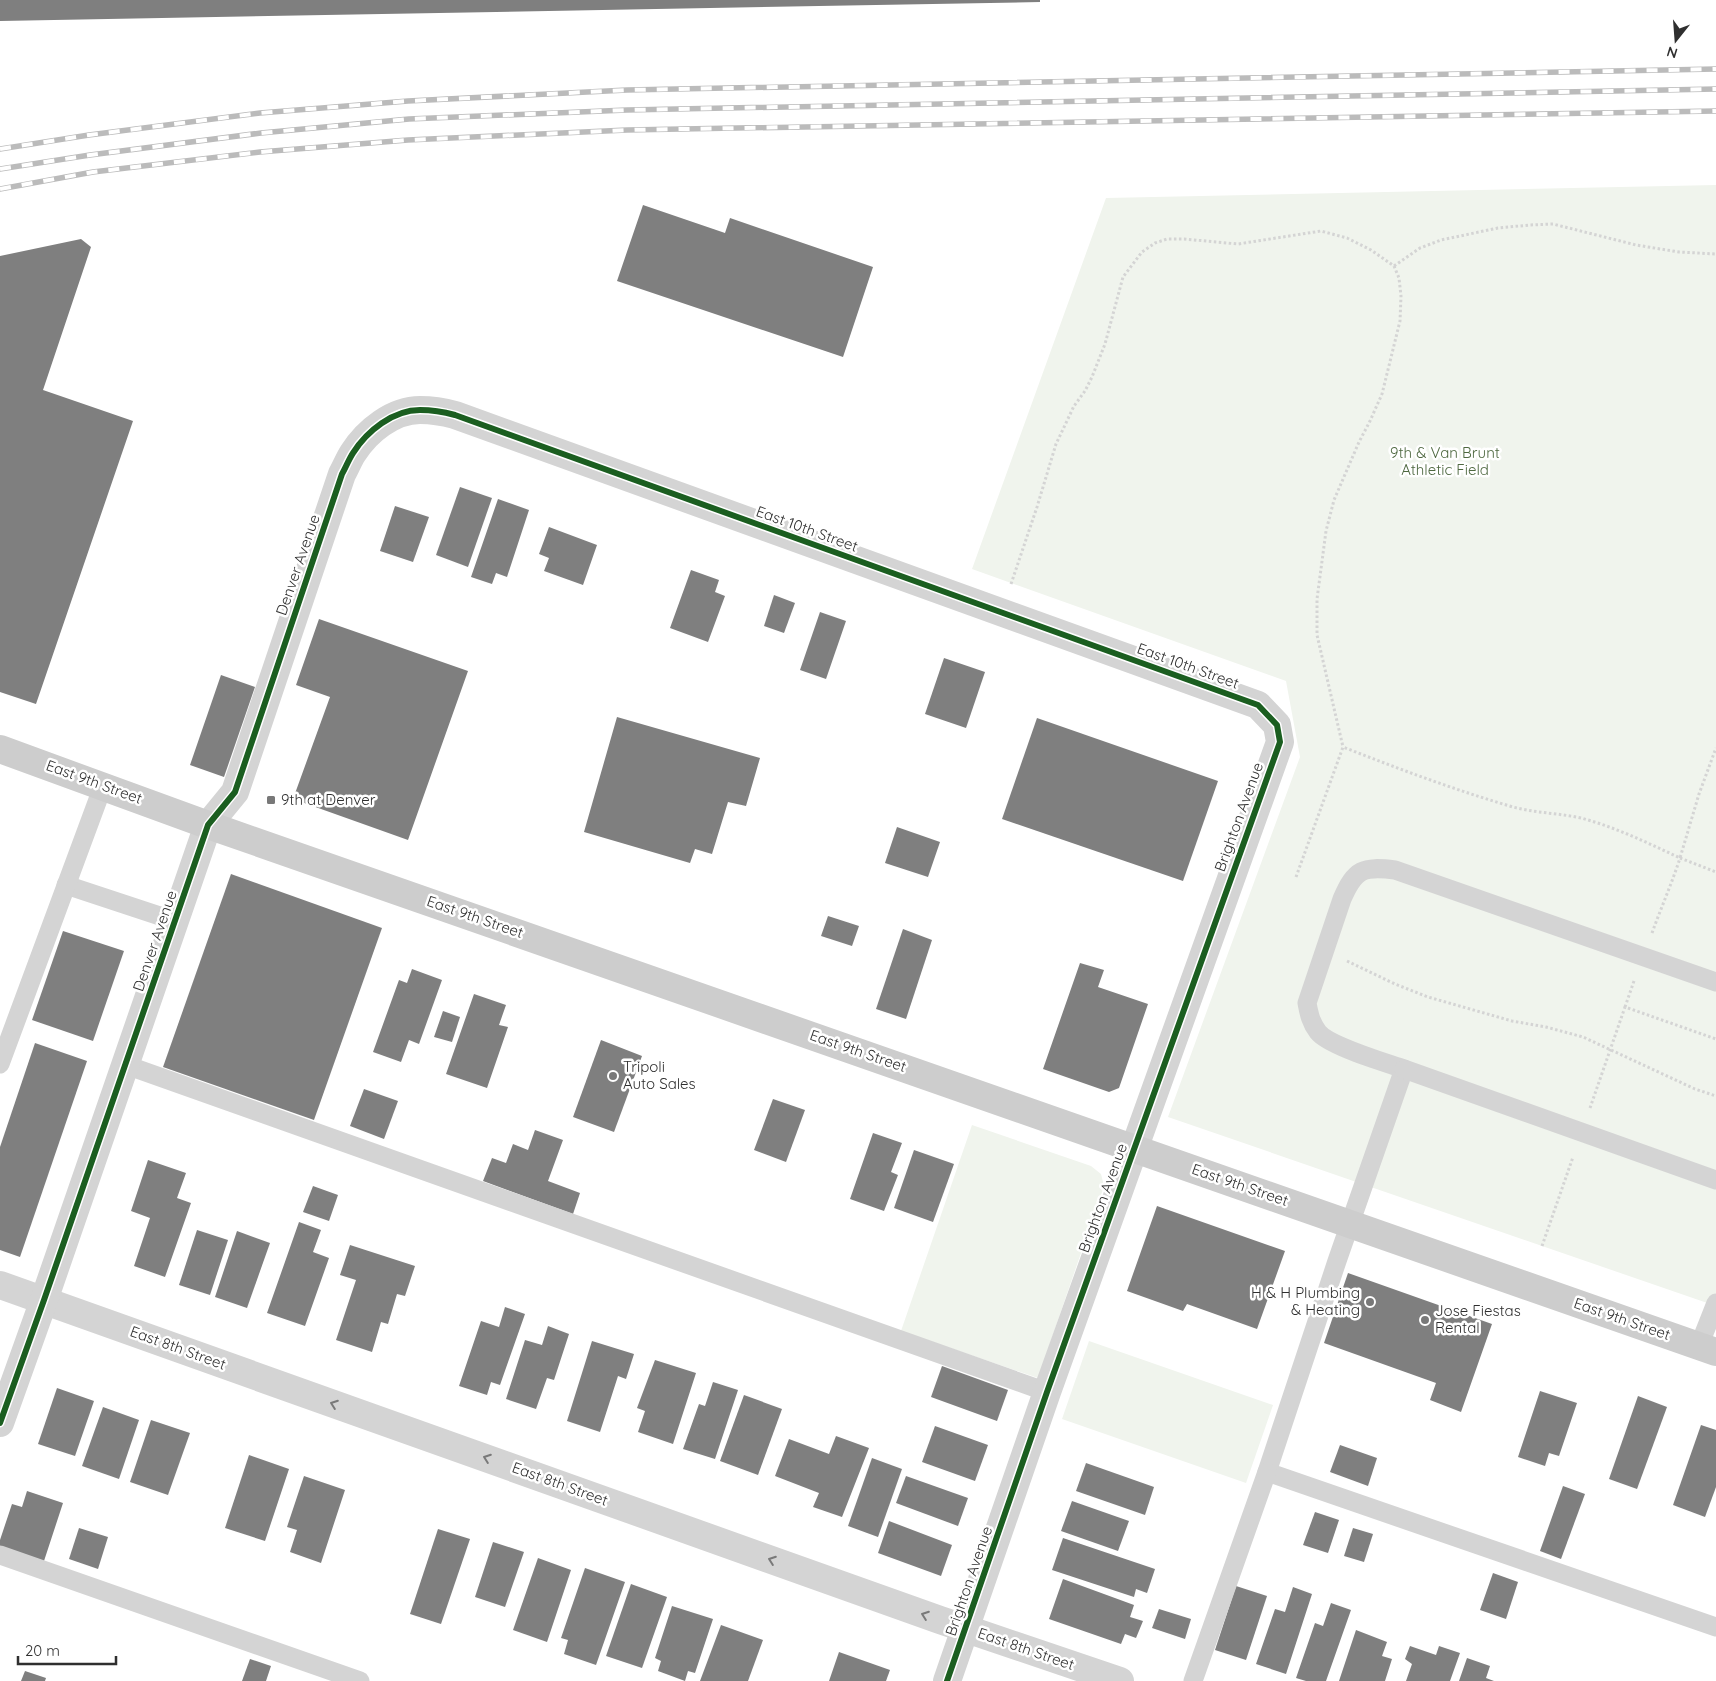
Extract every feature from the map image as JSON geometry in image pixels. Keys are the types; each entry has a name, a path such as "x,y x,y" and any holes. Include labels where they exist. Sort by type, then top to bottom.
{"main road":[{"name":"East 9th Street","path":"0,749 208,825 1350,1223 1707,1350"}],"street":[{"name":"East 10th Street","path":"342,474 353,452 369,433 386,420 403,413 418,410 455,415 1258,705 1277,724"},
{"name":"Denver Avenue","path":"0,1423 208,825 235,792 342,474"},
{"name":"Brighton Avenue","path":"947,1681 1047,1392 1280,742 1277,724"},
{"name":"East 8th Street","path":"0,1285 965,1629 1120,1681"}],"lane":[{"path":"0,1064 103,786"},
{"path":"1716,982 1395,870 1374,868 1358,873 1349,884 1307,1004 1310,1020 1319,1033 1330,1042 1716,1180"},
{"path":"66,885 175,922"},
{"path":"126,1065 1047,1392"},
{"path":"1192,1681 1267,1472 1350,1223 1404,1069"},
{"path":"1707,1350 1716,1303"},
{"path":"1267,1472 1716,1627"},
{"path":"0,1555 360,1681"}],"path":[{"path":"1394,266 1420,248 1441,240 1498,228 1553,224 1636,245 1679,252 1716,254"},
{"path":"1002,613 1056,444 1074,406 1092,377 1105,344 1123,277 1142,252 1155,243 1166,239 1238,244 1321,231 1347,238 1371,250 1394,266 1399,278 1401,296 1400,321 1382,394 1358,442 1334,500 1326,531 1317,598 1318,635 1326,679 1344,747 1296,877"},
{"path":"1344,747 1428,780 1506,805 1540,813 1582,818 1631,836 1716,872"},
{"path":"1542,1246 1625,1007 1661,908 1673,882 1699,794 1716,748"},
{"path":"1324,951 1428,997 1512,1021 1546,1027 1582,1037 1637,1060 1695,1089 1716,1096"},
{"path":"1625,1007 1716,1039"}],"green space":[{"name":"9th & Van Brunt Athletic Field","path":"1716,185 1716,1306 1168,1117 1300,757 1286,681 972,569 1106,198"},
{"path":"972,1125 1091,1166 1101,1174 1104,1186 1038,1378 901,1331"},
{"path":"1089,1341 1273,1405 1246,1483 1062,1419"}],"building":[{"path":"0,0 1040,0 1040,2 0,21"},
{"path":"643,205 725,233 730,218 873,267 843,357 617,281"},
{"path":"81,239 91,247 43,390 133,421 36,704 0,692 0,256"},
{"path":"460,487 492,498 468,567 436,555"},
{"path":"498,499 529,510 507,577 496,573 492,584 471,577"},
{"path":"395,506 429,517 413,562 380,551"},
{"path":"549,527 597,545 583,585 544,571 549,558 539,554"},
{"path":"691,570 719,580 715,592 725,596 708,642 670,628"},
{"path":"774,595 795,603 784,633 764,626"},
{"path":"820,612 846,621 826,679 800,670"},
{"path":"319,619 468,671 408,840 293,799 330,697 296,685"},
{"path":"944,658 985,672 966,728 925,714"},
{"path":"221,675 255,687 224,777 190,765"},
{"path":"617,717 760,758 746,806 728,802 712,854 695,849 690,863 584,832"},
{"path":"1037,718 1218,781 1183,881 1002,819"},
{"path":"897,827 940,842 928,877 885,863"},
{"path":"231,874 382,928 314,1120 163,1067"},
{"path":"828,916 859,926 852,946 821,936"},
{"path":"903,929 932,940 906,1019 876,1009"},
{"path":"63,931 124,951 93,1041 32,1020"},
{"path":"1080,963 1104,970 1098,987 1148,1004 1119,1088 1109,1092 1043,1069"},
{"path":"412,969 442,980 419,1044 409,1040 401,1062 373,1052 399,980 407,983"},
{"path":"474,994 506,1005 499,1025 508,1027 487,1088 446,1074"},
{"path":"443,1011 460,1017 452,1042 434,1037"},
{"path":"601,1040 642,1056 614,1132 573,1117"},
{"path":"35,1043 87,1061 20,1257 0,1250 0,1147"},
{"path":"364,1089 398,1101 384,1139 350,1126"},
{"path":"773,1099 805,1110 786,1162 754,1150"},
{"path":"535,1130 563,1140 548,1181 580,1193 573,1214 483,1181 492,1158 506,1163 513,1144 528,1150"},
{"path":"873,1133 902,1143 891,1172 898,1175 884,1211 850,1199"},
{"path":"914,1150 954,1164 933,1222 894,1208"},
{"path":"148,1160 186,1173 177,1198 191,1203 165,1277 134,1266 150,1218 131,1211"},
{"path":"313,1186 338,1195 329,1221 303,1212"},
{"path":"1157,1206 1285,1251 1257,1329 1187,1304 1183,1311 1127,1291"},
{"path":"299,1222 321,1230 313,1252 329,1258 305,1326 267,1313"},
{"path":"197,1230 228,1240 210,1295 179,1285"},
{"path":"237,1231 270,1243 247,1308 215,1297"},
{"path":"350,1245 415,1266 405,1296 397,1294 388,1324 381,1322 372,1352 336,1340 356,1280 340,1275"},
{"path":"1348,1273 1492,1324 1461,1412 1430,1400 1436,1383 1324,1343"},
{"path":"505,1307 525,1314 500,1385 491,1382 487,1395 459,1386 481,1321 499,1327"},
{"path":"548,1326 569,1334 554,1380 547,1378 536,1409 506,1399 525,1340 542,1345"},
{"path":"592,1341 634,1354 626,1379 618,1376 600,1432 567,1421"},
{"path":"655,1360 696,1373 673,1444 638,1432 645,1411 637,1408"},
{"path":"942,1366 1008,1390 997,1421 931,1397"},
{"path":"713,1382 738,1390 715,1459 683,1449 699,1404 705,1406"},
{"path":"57,1388 94,1401 75,1456 38,1444"},
{"path":"1540,1391 1577,1403 1559,1456 1549,1453 1545,1466 1518,1457"},
{"path":"744,1395 782,1409 758,1475 720,1461"},
{"path":"1638,1396 1667,1407 1637,1489 1609,1479"},
{"path":"103,1407 139,1420 119,1479 82,1466"},
{"path":"151,1420 190,1433 168,1495 130,1482"},
{"path":"1701,1425 1716,1430 1716,1487 1705,1517 1673,1505"},
{"path":"935,1426 988,1445 975,1481 922,1462"},
{"path":"836,1436 869,1448 842,1517 813,1507 819,1493 775,1476 789,1439 829,1454"},
{"path":"1340,1445 1377,1458 1368,1486 1330,1472"},
{"path":"249,1455 289,1469 265,1541 225,1528"},
{"path":"872,1458 902,1469 878,1537 848,1526"},
{"path":"1086,1463 1154,1487 1145,1515 1076,1491"},
{"path":"304,1476 345,1490 321,1563 290,1552 297,1530 287,1527"},
{"path":"906,1476 968,1498 958,1526 896,1503"},
{"path":"1563,1486 1585,1494 1561,1559 1540,1551"},
{"path":"27,1491 63,1503 44,1561 0,1546 0,1540 12,1504 22,1507"},
{"path":"1072,1501 1129,1521 1118,1551 1061,1531"},
{"path":"1315,1512 1339,1520 1328,1553 1303,1545"},
{"path":"889,1521 952,1545 941,1576 878,1553"},
{"path":"79,1528 108,1537 98,1569 69,1559"},
{"path":"1353,1528 1373,1534 1364,1562 1344,1556"},
{"path":"438,1529 470,1539 441,1624 410,1614"},
{"path":"1063,1538 1155,1569 1147,1593 1136,1589 1134,1597 1052,1570"},
{"path":"493,1542 524,1552 505,1607 475,1597"},
{"path":"538,1558 571,1570 547,1642 513,1630"},
{"path":"585,1568 625,1582 596,1665 564,1654 568,1640 561,1638"},
{"path":"1493,1573 1518,1582 1506,1619 1480,1610"},
{"path":"1063,1579 1134,1605 1130,1617 1143,1621 1136,1638 1125,1634 1121,1644 1049,1619"},
{"path":"631,1584 667,1597 642,1668 606,1656"},
{"path":"1236,1586 1267,1596 1246,1660 1215,1650"},
{"path":"1293,1587 1312,1594 1286,1674 1256,1664 1275,1609 1285,1612"},
{"path":"1331,1603 1351,1610 1326,1681 1306,1681 1296,1678 1315,1623 1323,1626"},
{"path":"672,1606 713,1619 695,1673 688,1671 685,1681 658,1671 661,1661 655,1658"},
{"path":"1159,1609 1191,1619 1185,1639 1152,1628"},
{"path":"721,1625 763,1640 748,1681 700,1681"},
{"path":"1356,1630 1387,1642 1382,1656 1392,1659 1385,1681 1339,1681"},
{"path":"1410,1646 1436,1655 1439,1646 1460,1653 1450,1681 1406,1681 1412,1664 1405,1659"},
{"path":"839,1652 890,1670 886,1681 829,1681"},
{"path":"1467,1658 1490,1666 1486,1678 1494,1681 1459,1681"},
{"path":"250,1659 271,1666 266,1681 242,1681"},
{"path":"25,1671 46,1678 45,1681 21,1681"}],"railway":[{"path":"0,149 89,135 260,113 408,101 627,90 1716,69"},
{"path":"0,169 90,155 261,133 409,119 627,110 1716,89"},
{"path":"0,189 93,172 260,152 408,140 627,130 1716,111"}],"cycle path":[{"path":"0,1423 208,825 235,792 342,474 359,445 373,430 391,418 410,411 420,410 438,411 455,415 1258,705 1277,725 1280,742 1047,1392 947,1681"}],"place":[{"name":"9th at Denver","path":"271,800"},
{"name":"Tripoli Auto Sales","path":"613,1076"},
{"name":"H & H Plumbing & Heating","path":"1370,1302"},
{"name":"Jose Fiestas Rental","path":"1425,1320"}]}
